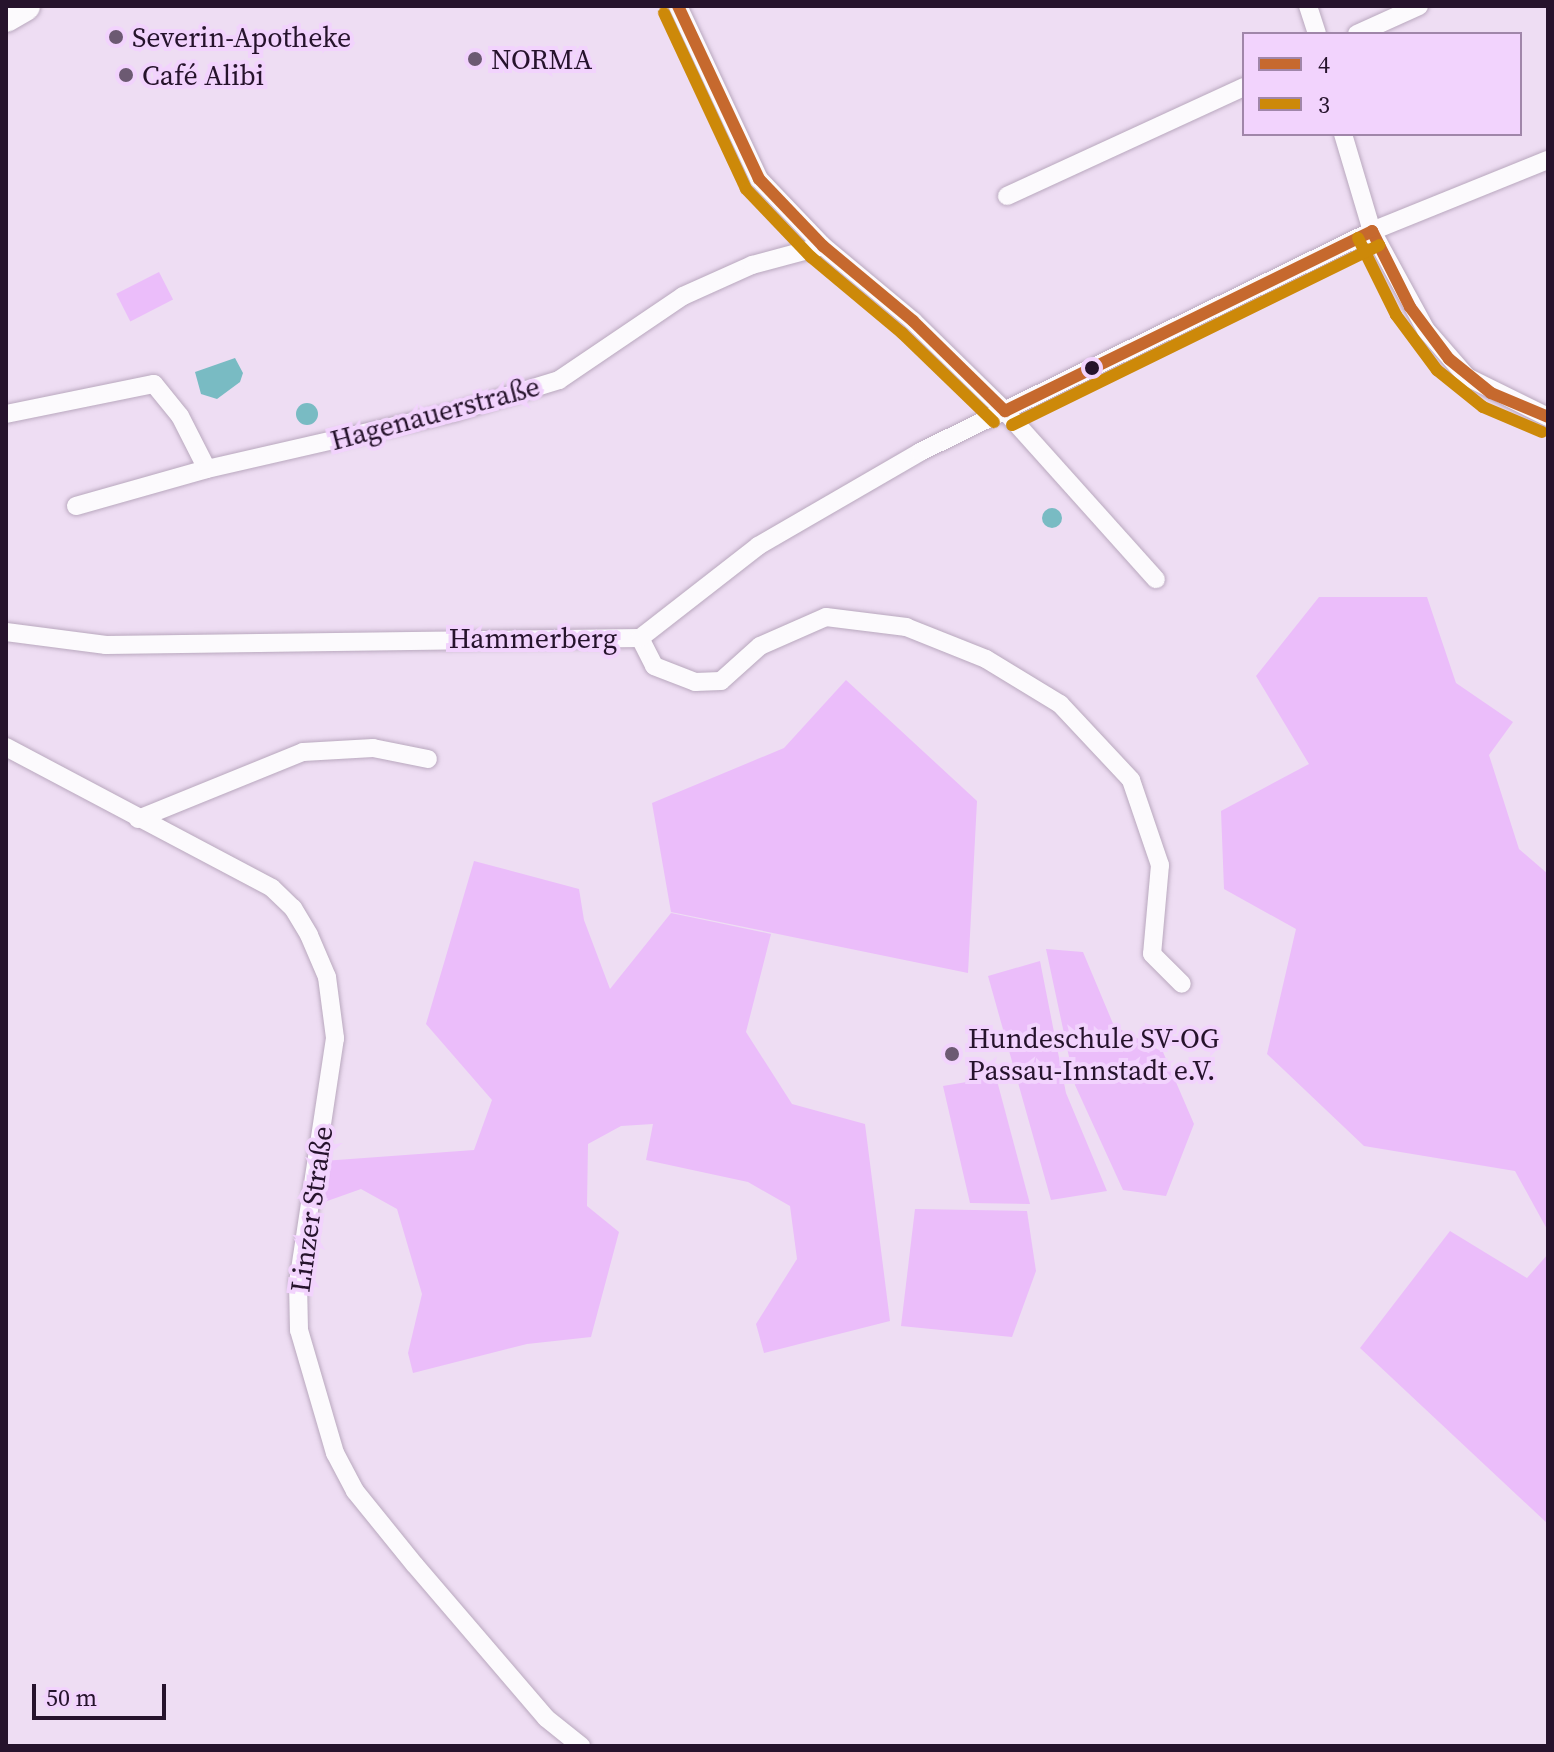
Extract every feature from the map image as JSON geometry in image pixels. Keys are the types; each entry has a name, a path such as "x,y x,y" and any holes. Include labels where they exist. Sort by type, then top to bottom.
{"main road":[{"path":"6,17 25,6"}],"street":[{"path":"678,6 759,179 823,246 913,321 1005,411 1156,579"},
{"path":"1308,6 1316,32"},
{"path":"1361,32 1419,6"},
{"path":"1007,196 1242,88"},
{"path":"1344,136 1372,231 1410,307 1449,359 1491,393 1548,417"},
{"path":"640,638 758,546 920,452 1372,231 1548,160"},
{"name":"Hagenauerstraße","path":"76,506 207,469 455,412 559,380 683,296 752,265 823,246"},
{"path":"6,414 154,384 180,416 207,469"},
{"name":"Hammerberg","path":"6,632 106,645 640,638 654,666 695,682 721,681 760,646 826,617 906,627 986,659 1060,704 1131,780 1160,865 1152,954 1182,984"},
{"name":"Linzer Straße","path":"6,747 272,888 293,908 309,935 327,977 335,1038 298,1282 299,1330 335,1453 355,1491 415,1565 546,1718 581,1746"},
{"path":"138,819 303,752 373,748 428,759"}],"shaded area":[{"path":"159,272 173,300 130,321 116,294"},
{"path":"235,358 243,373 240,382 217,399 201,394 195,372"},
{"path":"307,403 315,406 318,414 315,422 307,425 299,422 296,414 299,406"},
{"path":"1052,508 1059,511 1062,518 1059,525 1052,528 1045,525 1042,518 1045,511"},
{"path":"1319,597 1427,597 1456,683 1513,722 1489,755 1519,849 1548,874 1548,1231 1515,1171 1364,1146 1267,1054 1296,929 1224,889 1221,811 1309,764 1256,676"},
{"path":"846,680 977,801 968,973 671,912 652,803 784,748"},
{"path":"474,861 579,889 584,920 610,989 671,913 771,934 746,1032 792,1104 865,1124 890,1321 764,1353 756,1324 797,1259 790,1206 748,1182 646,1160 653,1124 621,1126 588,1144 587,1206 619,1232 591,1337 527,1344 413,1373 408,1353 422,1294 397,1209 361,1189 316,1205 323,1161 474,1150 492,1100 426,1024"},
{"path":"1046,949 1083,952 1114,1026 1163,1052 1194,1124 1166,1196 1123,1190 1075,1085"},
{"path":"1040,961 1066,1093 1107,1191 1051,1200 988,976"},
{"path":"996,1077 1030,1204 970,1203 943,1086"},
{"path":"915,1209 1027,1211 1036,1271 1012,1337 901,1326"},
{"path":"1450,1231 1527,1278 1548,1254 1548,1524 1360,1348"}],"transit line":[{"name":"4","path":"678,6 759,179 823,246 913,321 1005,411"},
{"name":"3","path":"664,13 746,189 811,257 902,333 994,422"},
{"name":"4","path":"1372,231 1410,307 1449,359 1491,393 1548,417"},
{"name":"4","path":"1005,411 1372,231"},
{"name":"3","path":"1358,238 1396,315 1437,370 1483,407 1542,432"},
{"name":"3","path":"1012,425 1379,245"}],"place":[{"name":"Severin-Apotheke","path":"116,37"},
{"name":"NORMA","path":"475,59"},
{"name":"Café Alibi","path":"126,75"},
{"name":"Hundeschule SV-OG Passau-Innstadt e.V.","path":"952,1054"}]}
